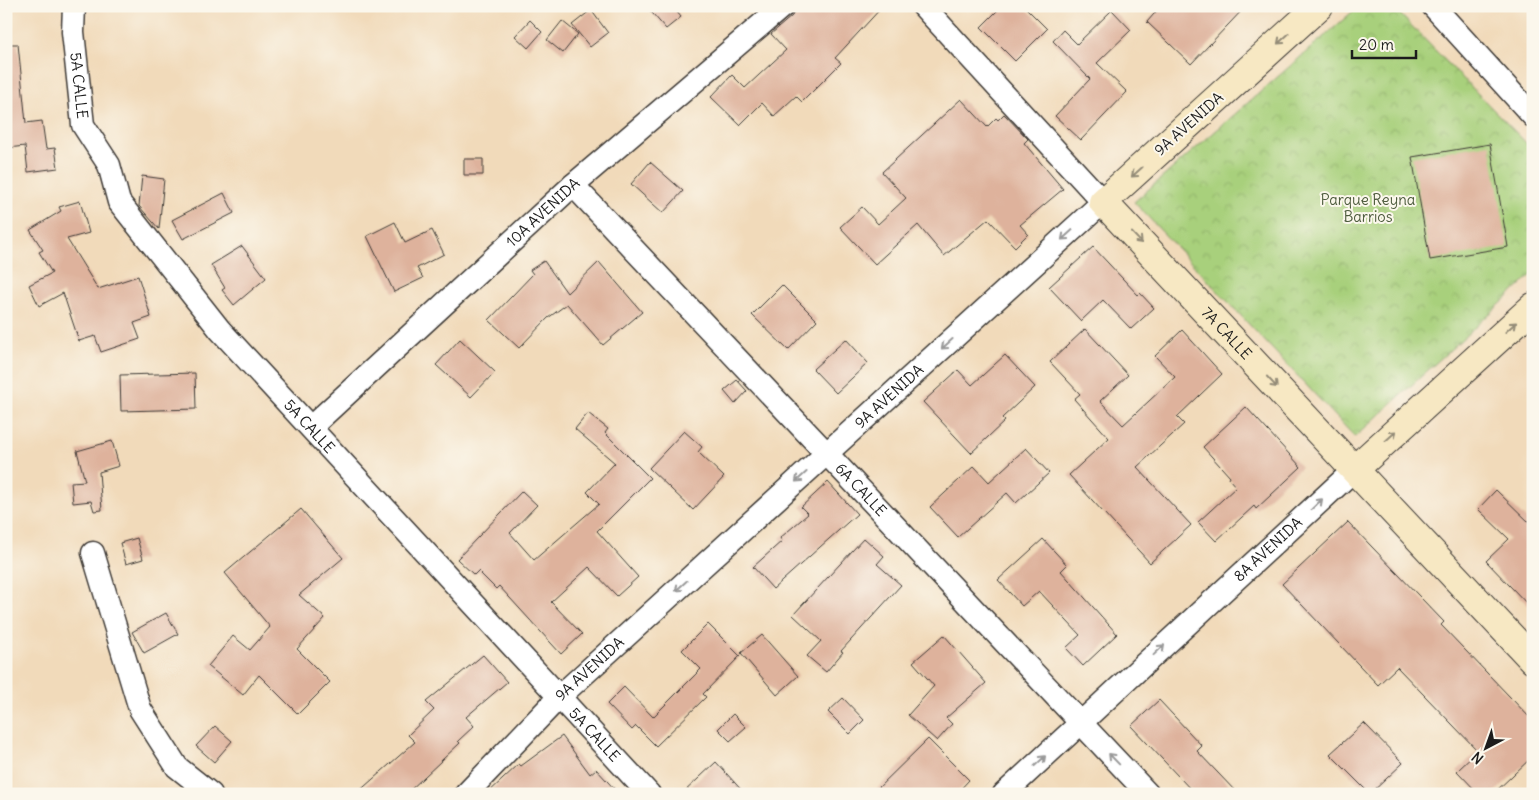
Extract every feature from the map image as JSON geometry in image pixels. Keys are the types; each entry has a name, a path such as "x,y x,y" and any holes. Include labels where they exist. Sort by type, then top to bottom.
{"street":[{"name":"5A CALLE","path":"74,6 74,32 83,125 109,165 119,202 220,330 649,794"},
{"name":"10A AVENIDA","path":"311,428 573,185 783,6"},
{"name":"7A CALLE","path":"923,6 1103,202 1533,660"},
{"name":"9A AVENIDA","path":"466,794 559,697 1319,6"},
{"path":"1433,6 1533,116"},
{"name":"6A CALLE","path":"573,185 1148,794"},
{"name":"8A AVENIDA","path":"1004,794 1533,307"},
{"path":"93,553 140,709 177,766 211,794"}],"green space":[{"name":"Parque Reyna Barrios","path":"1359,6 1392,6 1533,150 1533,274 1355,437 1134,202"}],"building":[{"path":"646,6 672,6 681,17 666,29"},
{"path":"796,6 883,6 835,58 841,63 802,102 796,96 774,116 762,103 740,125 711,97 732,75 745,88 786,50 771,34 792,16"},
{"path":"1002,6 1024,6 1047,29 1015,61 981,27"},
{"path":"1161,6 1246,6 1191,64 1147,22"},
{"path":"591,10 608,33 590,47 572,25"},
{"path":"1112,10 1131,30 1097,63 1127,92 1081,140 1055,116 1090,79 1053,41 1063,30 1077,44"},
{"path":"530,20 542,32 528,48 515,36"},
{"path":"562,21 578,34 563,53 547,40"},
{"path":"6,44 18,44 26,123 42,121 46,149 55,148 58,168 28,172 25,146 8,148"},
{"path":"961,99 987,127 996,118 998,120 1004,114 1028,139 1024,143 1063,189 1020,225 1028,234 1015,247 988,219 944,256 918,225 875,264 840,227 862,207 878,224 906,198 882,172"},
{"path":"1490,144 1508,247 1430,260 1412,157"},
{"path":"464,159 483,159 483,175 464,175"},
{"path":"650,162 683,191 663,213 631,184"},
{"path":"142,176 164,179 159,229 139,206"},
{"path":"224,193 234,213 183,239 172,220"},
{"path":"80,201 89,233 67,239 98,289 138,276 151,317 134,323 140,339 101,352 95,336 79,341 63,293 39,306 29,285 52,273 39,252 43,250 30,230 61,211 59,207"},
{"path":"395,222 405,243 432,230 444,254 417,268 423,278 394,292 367,236"},
{"path":"242,246 266,278 234,305 222,290 225,288 211,265"},
{"path":"1093,247 1138,295 1140,293 1154,308 1131,329 1103,300 1081,321 1049,287"},
{"path":"544,261 567,293 599,262 642,312 603,345 567,304 548,318 519,348 489,320 533,274 530,270"},
{"path":"782,285 817,320 788,350 752,315"},
{"path":"1085,329 1128,375 1100,401 1123,425 1175,377 1155,356 1182,330 1222,374 1177,417 1184,424 1137,467 1191,525 1150,563 1069,475 1109,438 1074,399 1080,394 1050,362"},
{"path":"460,339 495,372 471,397 436,365"},
{"path":"846,339 868,363 836,393 813,369"},
{"path":"1005,355 1035,387 1002,418 1005,421 971,453 923,402 958,370 972,385"},
{"path":"195,373 196,409 121,411 120,375"},
{"path":"737,380 747,391 735,404 724,391"},
{"path":"1246,407 1301,467 1256,509 1254,506 1216,541 1198,522 1236,487 1229,479 1230,477 1203,447"},
{"path":"588,413 608,429 605,433 650,478 597,531 638,577 617,596 589,567 551,602 582,634 561,654 499,586 496,589 478,571 474,575 457,559 522,491 537,505 510,533 534,560 599,504 587,492 615,463 575,429"},
{"path":"684,431 702,447 698,452 724,477 693,510 649,468"},
{"path":"112,441 119,466 99,472 102,510 94,511 91,501 73,503 71,482 85,481 77,451"},
{"path":"1026,448 1049,473 1016,503 1007,493 958,537 930,507 974,466 989,482"},
{"path":"828,482 857,514 773,589 753,567 782,541 780,538 808,514 801,507"},
{"path":"1496,490 1533,526 1533,610 1486,561 1509,539 1478,509"},
{"path":"301,509 343,558 299,595 325,618 297,649 330,682 298,714 259,675 243,695 208,666 233,636 250,650 270,627 225,573"},
{"path":"1348,522 1444,622 1441,625 1533,721 1533,756 1493,794 1479,794 1457,771 1478,751 1397,667 1378,685 1282,584"},
{"path":"137,538 143,559 126,564 120,543"},
{"path":"864,538 884,556 877,564 901,585 841,651 843,652 826,672 807,656 821,641 793,615"},
{"path":"1043,539 1067,565 1061,571 1117,634 1083,666 1066,648 1080,635 1039,591 1022,606 998,580"},
{"path":"166,613 178,634 144,653 132,632"},
{"path":"708,624 740,656 703,694 706,697 656,746 636,726 632,730 607,704 624,687 653,717 701,669 682,650"},
{"path":"762,635 798,676 777,695 741,653"},
{"path":"944,635 986,683 946,718 952,724 937,741 908,715 934,686 913,662"},
{"path":"483,655 507,682 466,717 474,726 458,741 460,743 406,794 356,794 415,742 408,735 434,710 426,702"},
{"path":"843,698 864,720 850,734 828,712"},
{"path":"1159,700 1202,746 1197,751 1238,794 1195,794 1131,726"},
{"path":"733,714 746,727 730,741 718,729"},
{"path":"1364,723 1403,763 1370,794 1330,754"},
{"path":"215,726 232,741 214,762 196,746"},
{"path":"562,736 590,774 596,769 619,794 487,794 519,764 521,766"},
{"path":"928,739 969,780 956,794 872,794"},
{"path":"716,762 745,794 682,794"}]}
